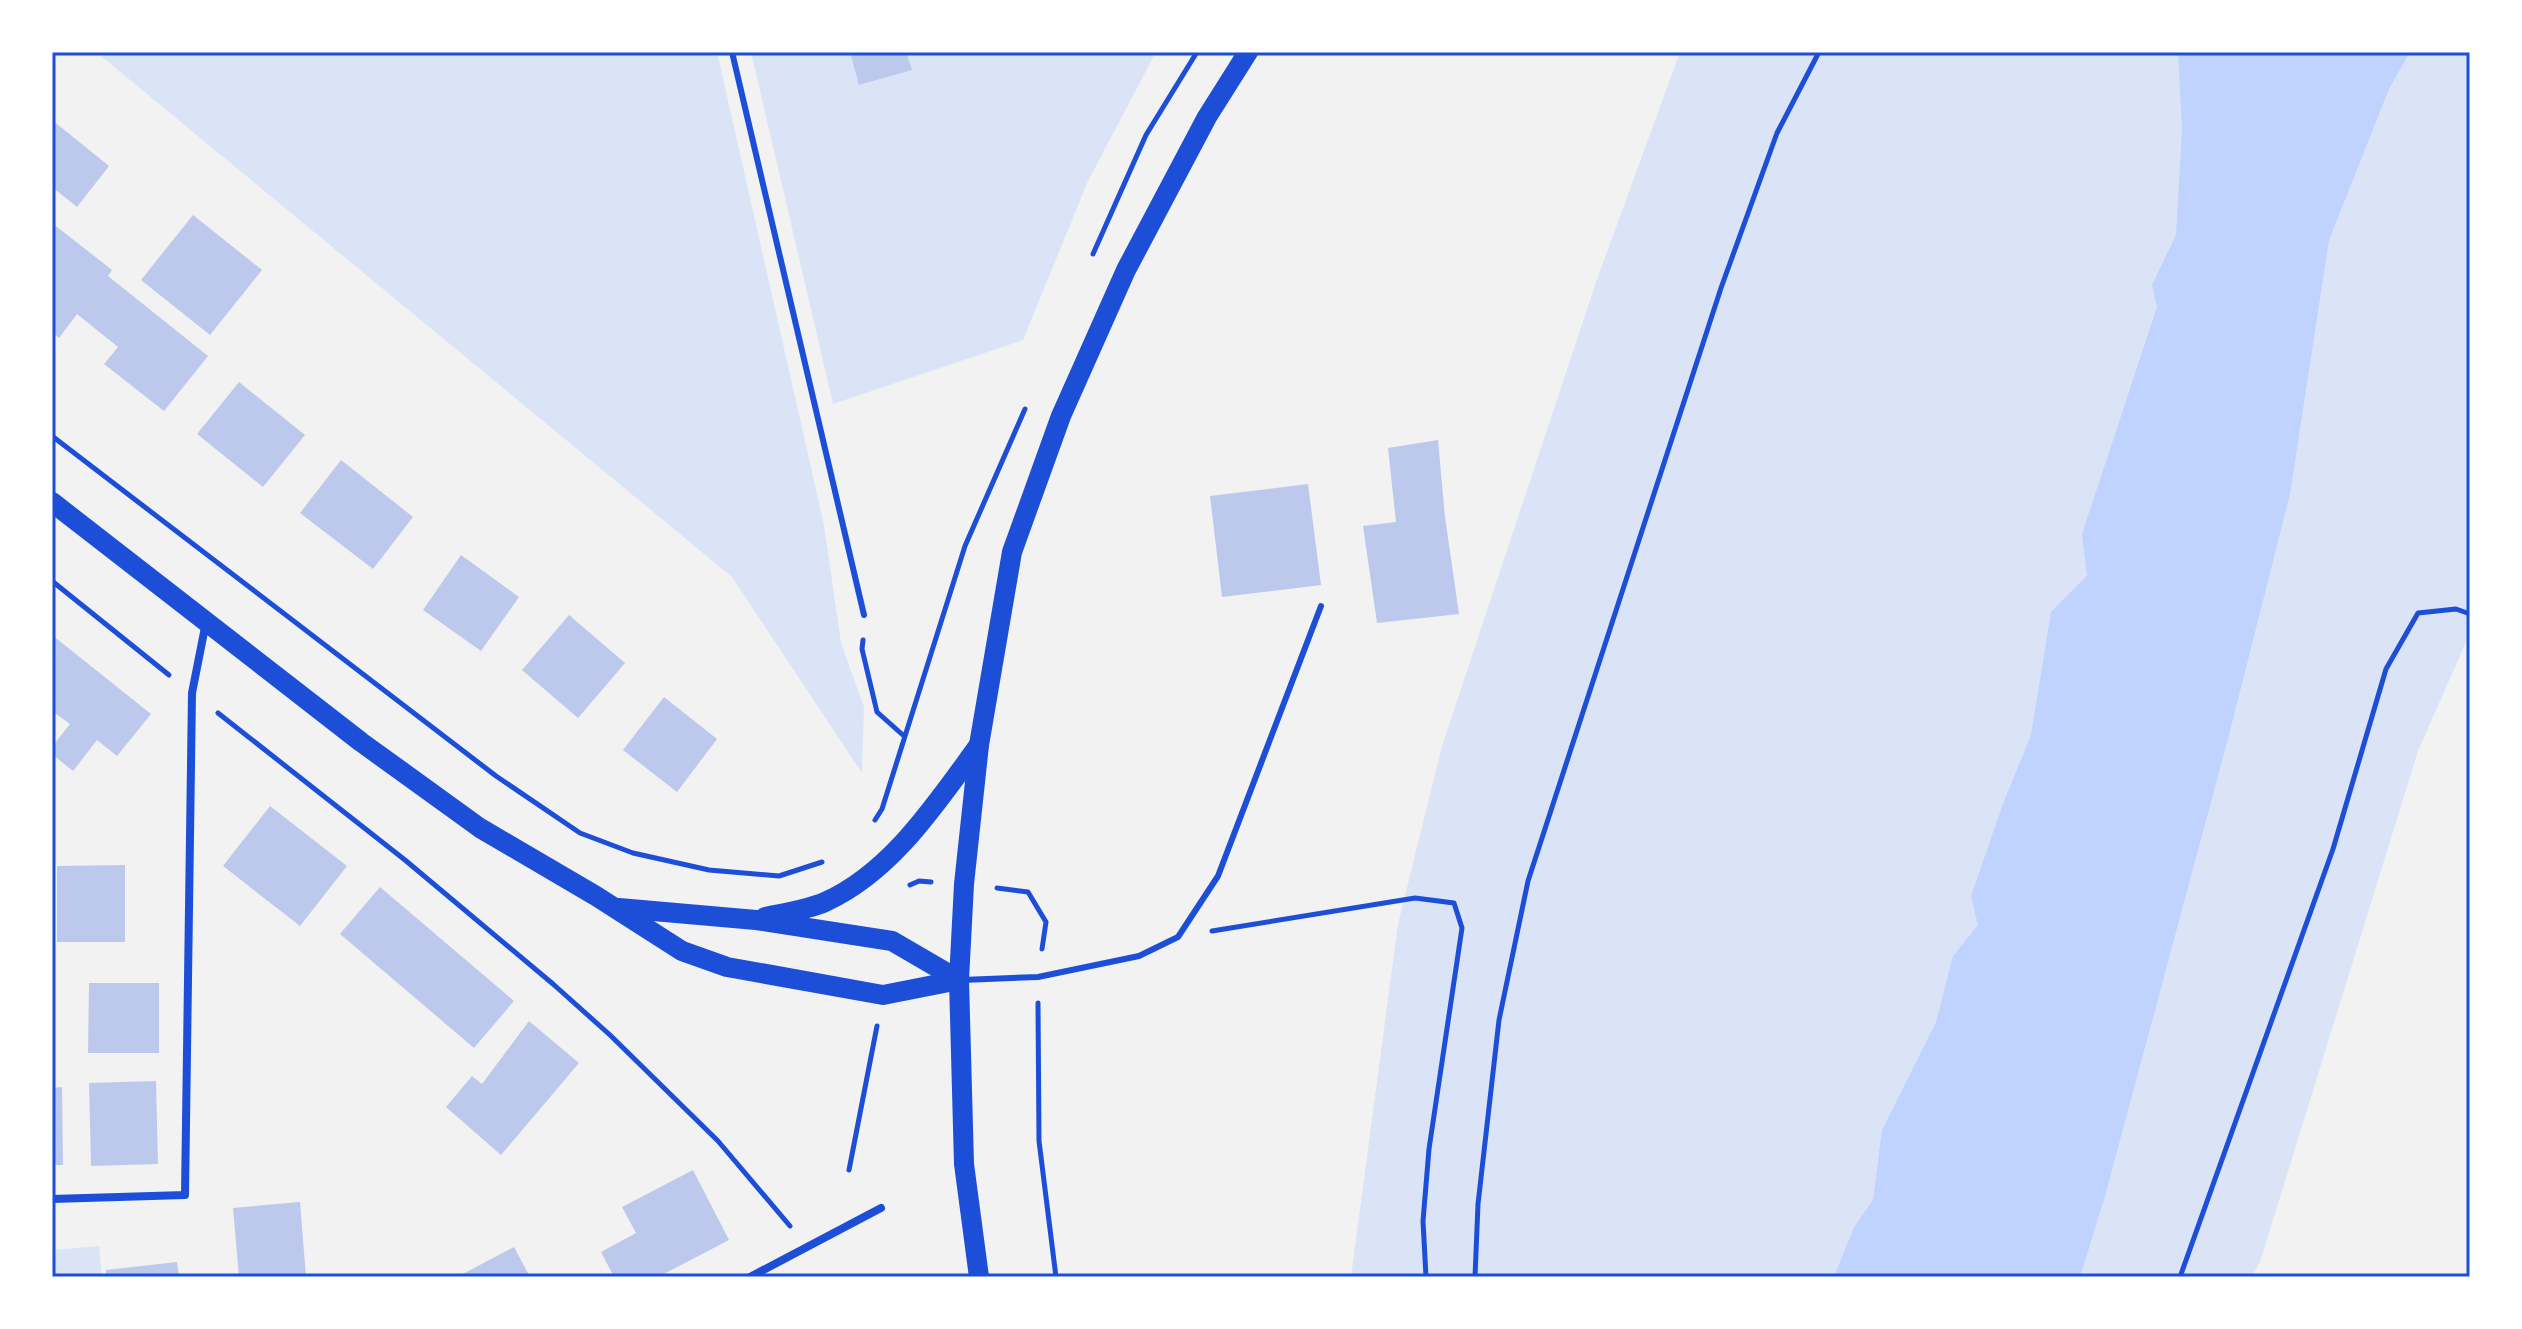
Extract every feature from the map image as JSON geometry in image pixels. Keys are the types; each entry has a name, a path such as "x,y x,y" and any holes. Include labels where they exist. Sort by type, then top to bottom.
{"main road":[{"path":"979,1277 964,1164 959,980 964,884 979,745 1012,552 1061,416 1126,270 1207,117 1248,52"},
{"path":"52,502 361,742 480,828 616,908 682,951 727,967 883,995 959,980"},
{"path":"756,920 825,902 882,866 928,814 979,745"},
{"path":"616,908 756,920 892,941 959,980"}],"street":[{"path":"52,1199 185,1195 192,693 206,622"},
{"path":"750,1277 881,1208"}],"lane":[{"path":"732,52 864,615"},
{"path":"959,980 1038,977 1139,956 1178,937 1218,876 1321,606"}],"path":[{"path":"1475,1277 1478,1204 1499,1020 1528,881 1721,288 1777,133 1819,52"},
{"path":"52,436 496,776 580,833 633,853 709,870 779,876 831,857"},
{"path":"52,581 405,860 565,994 718,1141 807,1246"},
{"path":"2180,1277 2333,849 2386,669 2418,613 2456,609 2470,614"},
{"path":"864,615 862,649 877,712 904,737 882,809 870,830"},
{"path":"964,884 1028,892 1046,922 1038,977 1039,1141 1056,1277"},
{"path":"1178,937 1415,898 1454,903 1462,928 1429,1149 1423,1221 1426,1277"}],"shaded area":[{"path":"96,52 717,52 824,525 841,643 864,707 862,773 732,577"},
{"path":"751,52 1156,52 1088,181 1023,340 833,404"},
{"path":"1680,52 2470,52 2470,633 2418,751 2260,1262 2251,1277 1351,1277 1398,924 1442,746 1596,282"},
{"path":"99,1246 102,1277 52,1277 52,1250"}],"water":[{"path":"2178,52 2410,52 2389,89 2329,240 2290,494 2229,735 2105,1196 2080,1277 1834,1277 1854,1227 1873,1200 1882,1130 1936,1022 1953,956 1978,925 1971,896 2031,735 2051,612 2087,576 2082,534 2157,307 2152,285 2176,235 2182,130"}],"building":[{"path":"850,52 906,52 912,70 859,85"},
{"path":"52,120 109,166 77,207 52,187"},
{"path":"193,215 262,270 210,335 141,280"},
{"path":"52,223 112,270 108,276 208,356 164,411 104,364 118,347 77,314 59,338 52,332"},
{"path":"239,382 305,435 263,487 197,434"},
{"path":"1438,440 1459,614 1377,623 1363,526 1396,522 1388,448"},
{"path":"341,460 413,517 373,569 300,513"},
{"path":"1308,484 1321,585 1222,597 1210,496"},
{"path":"461,555 519,597 481,651 423,610"},
{"path":"569,615 625,663 578,718 522,670"},
{"path":"52,635 151,714 117,756 97,740 73,771 52,754 52,747 70,724 52,711"},
{"path":"664,697 717,739 677,792 623,750"},
{"path":"270,806 347,866 300,926 223,866"},
{"path":"125,865 125,942 57,942 57,866"},
{"path":"380,887 514,1001 474,1048 340,934"},
{"path":"89,983 159,983 159,1053 88,1053"},
{"path":"529,1021 579,1063 501,1155 446,1107 472,1076 482,1084"},
{"path":"156,1081 158,1164 91,1166 89,1083"},
{"path":"62,1087 63,1165 52,1165 52,1088"},
{"path":"693,1170 729,1240 658,1277 614,1277 601,1252 636,1233 622,1207"},
{"path":"300,1202 306,1277 239,1277 233,1208"},
{"path":"514,1247 530,1277 457,1277"},
{"path":"177,1262 179,1277 106,1277 106,1270"}]}
